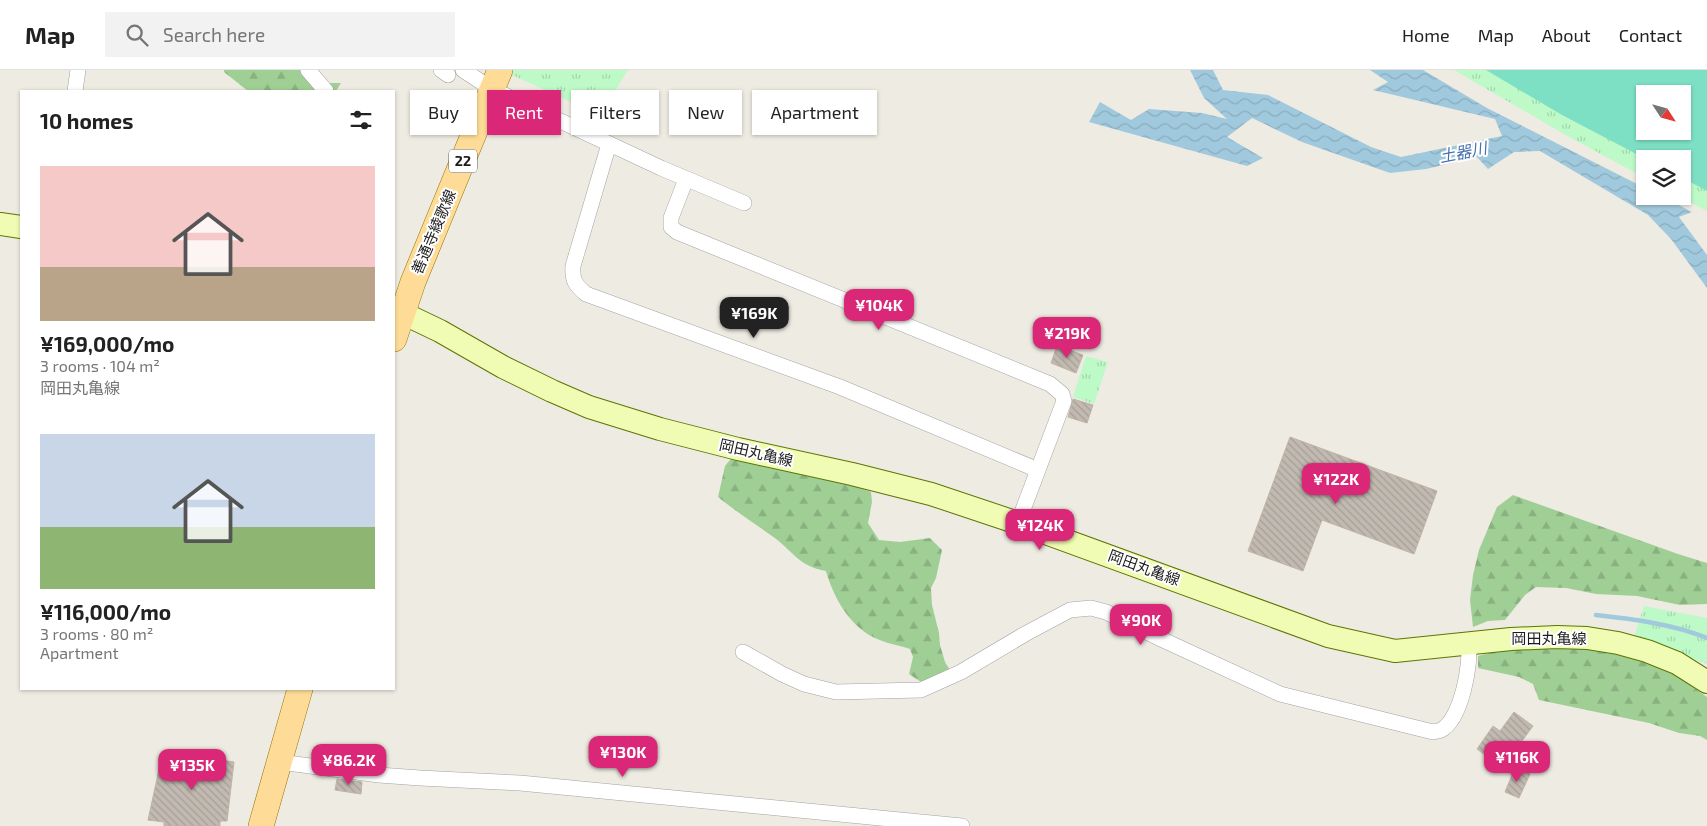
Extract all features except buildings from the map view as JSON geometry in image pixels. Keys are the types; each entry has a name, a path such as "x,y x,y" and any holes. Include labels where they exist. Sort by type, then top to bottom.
{"main road":[{"name":"善通寺綾歌線","path":"395,333 399,311 430,243 496,79"},
{"path":"0,224 20,228"},
{"name":"岡田丸亀線","path":"399,311 440,331 552,392 589,407 660,429 738,449 852,474 931,494 1018,523 1328,636 1395,651 1511,638 1557,637 1602,641 1634,647 1654,654 1677,663 1707,682"},
{"path":"261,826 300,690"}],"street":[{"path":"75,90 78,70"},
{"path":"308,70 325,90"},
{"path":"464,70 496,79 609,144 744,204"},
{"path":"609,144 573,266 572,278 577,286 586,294 840,387 1038,470"},
{"path":"686,179 671,218 671,227 677,232 1050,384 1062,394 1064,401 1018,523"},
{"path":"743,652 804,684 836,692 920,690 961,672 1070,610 1091,608 1106,612 1280,694 1433,732 1442,730 1453,718 1460,702 1470,660 1468,643"},
{"path":"280,762 379,775 520,784 962,826"}],"green space":[{"path":"224,70 305,70 317,83 341,83 337,90 247,90 224,72"},
{"path":"501,70 628,70 616,90 571,90 571,102 561,97 561,90 545,90"},
{"path":"1454,70 1707,70 1707,211 1691,202 1691,150 1636,150 1636,173"},
{"path":"1486,70 1707,70 1707,191 1691,182 1691,150 1636,150 1636,154 1562,115"},
{"path":"1086,356 1108,362 1094,404 1073,397"},
{"path":"734,455 844,482 871,492 872,502 868,523 879,540 900,542 930,538 942,550 936,578 931,588 932,605 945,662 953,675 927,686 909,674 913,657 910,649 877,639 856,625 837,599 826,571 802,562 772,536 718,497 725,466"},
{"path":"1513,495 1707,563 1707,604 1680,605 1637,596 1596,594 1566,588 1536,587 1525,595 1505,620 1488,621 1473,627 1470,600 1479,550 1497,507"},
{"path":"1644,606 1707,618 1707,664 1634,637"},
{"path":"1544,644 1613,647 1661,665 1707,697 1707,740 1700,736 1679,733 1649,723 1539,700 1533,684 1519,677 1478,668 1478,656 1496,651"}],"water":[{"name":"土器川","path":"1190,70 1213,70 1223,90 1268,95 1371,147 1401,157 1502,136 1495,119 1373,90 1388,82 1370,70 1423,70 1487,108 1636,183 1636,205 1679,205 1692,212 1679,217 1707,255 1707,288 1671,239 1648,215 1540,151 1514,152 1488,169 1477,157 1426,169 1390,173 1302,142 1252,118 1227,137 1263,158 1247,166 1089,122 1100,102 1131,120 1149,109 1202,113 1227,119 1204,98"}],"waterway":[{"path":"1596,615 1638,620 1694,633 1707,638"}]}
